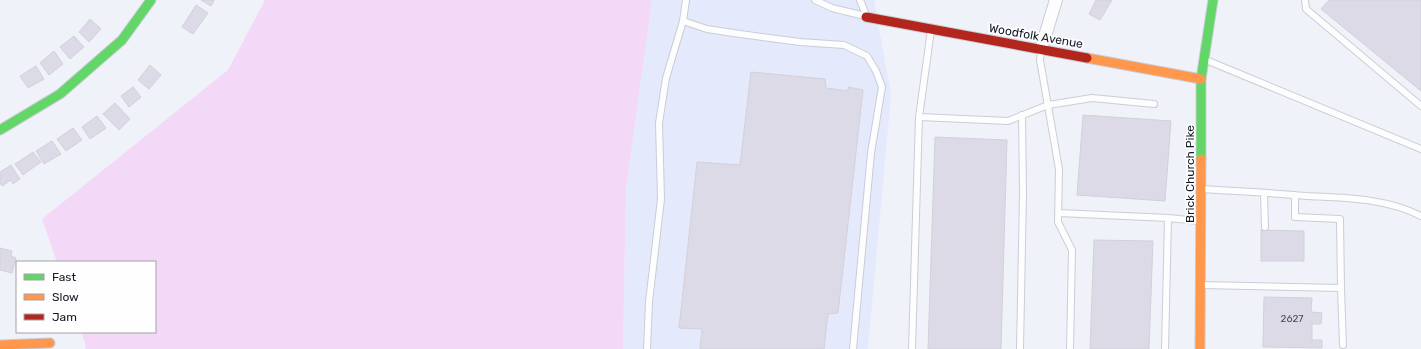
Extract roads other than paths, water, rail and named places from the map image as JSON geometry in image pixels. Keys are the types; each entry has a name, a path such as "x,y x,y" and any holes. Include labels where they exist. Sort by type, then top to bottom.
{"street":[{"path":"2,125 60,94 122,40 151,0"},
{"path":"1041,49 1056,0"},
{"name":"Brick Church Pike","path":"1200,349 1202,221 1201,79 1213,0"},
{"name":"Woodfolk Avenue","path":"866,17 1201,79"},
{"path":"0,345 50,343"}],"lane":[{"path":"647,349 649,302 660,199 660,123 666,78 683,21 686,0"},
{"path":"815,0 832,8 866,17"},
{"path":"860,0 866,17"},
{"path":"1305,0 1306,9 1421,106"},
{"path":"683,21 707,29 740,34 800,42 844,45 867,56 876,71 882,87 871,153 853,349"},
{"path":"912,349 919,117 931,30"},
{"path":"1041,49 1040,60 1059,169 1058,222 1072,250 1070,349"},
{"path":"1203,58 1421,150"},
{"path":"919,117 1008,121 1048,104 1092,98 1154,104"},
{"path":"1020,349 1023,193 1022,115"},
{"path":"1202,189 1386,203 1408,209 1421,216"},
{"path":"1264,193 1265,227"},
{"path":"1296,195 1295,217 1340,219 1343,345"},
{"path":"1059,212 1202,221"},
{"path":"1166,349 1168,218"},
{"path":"1201,285 1341,288"}]}
